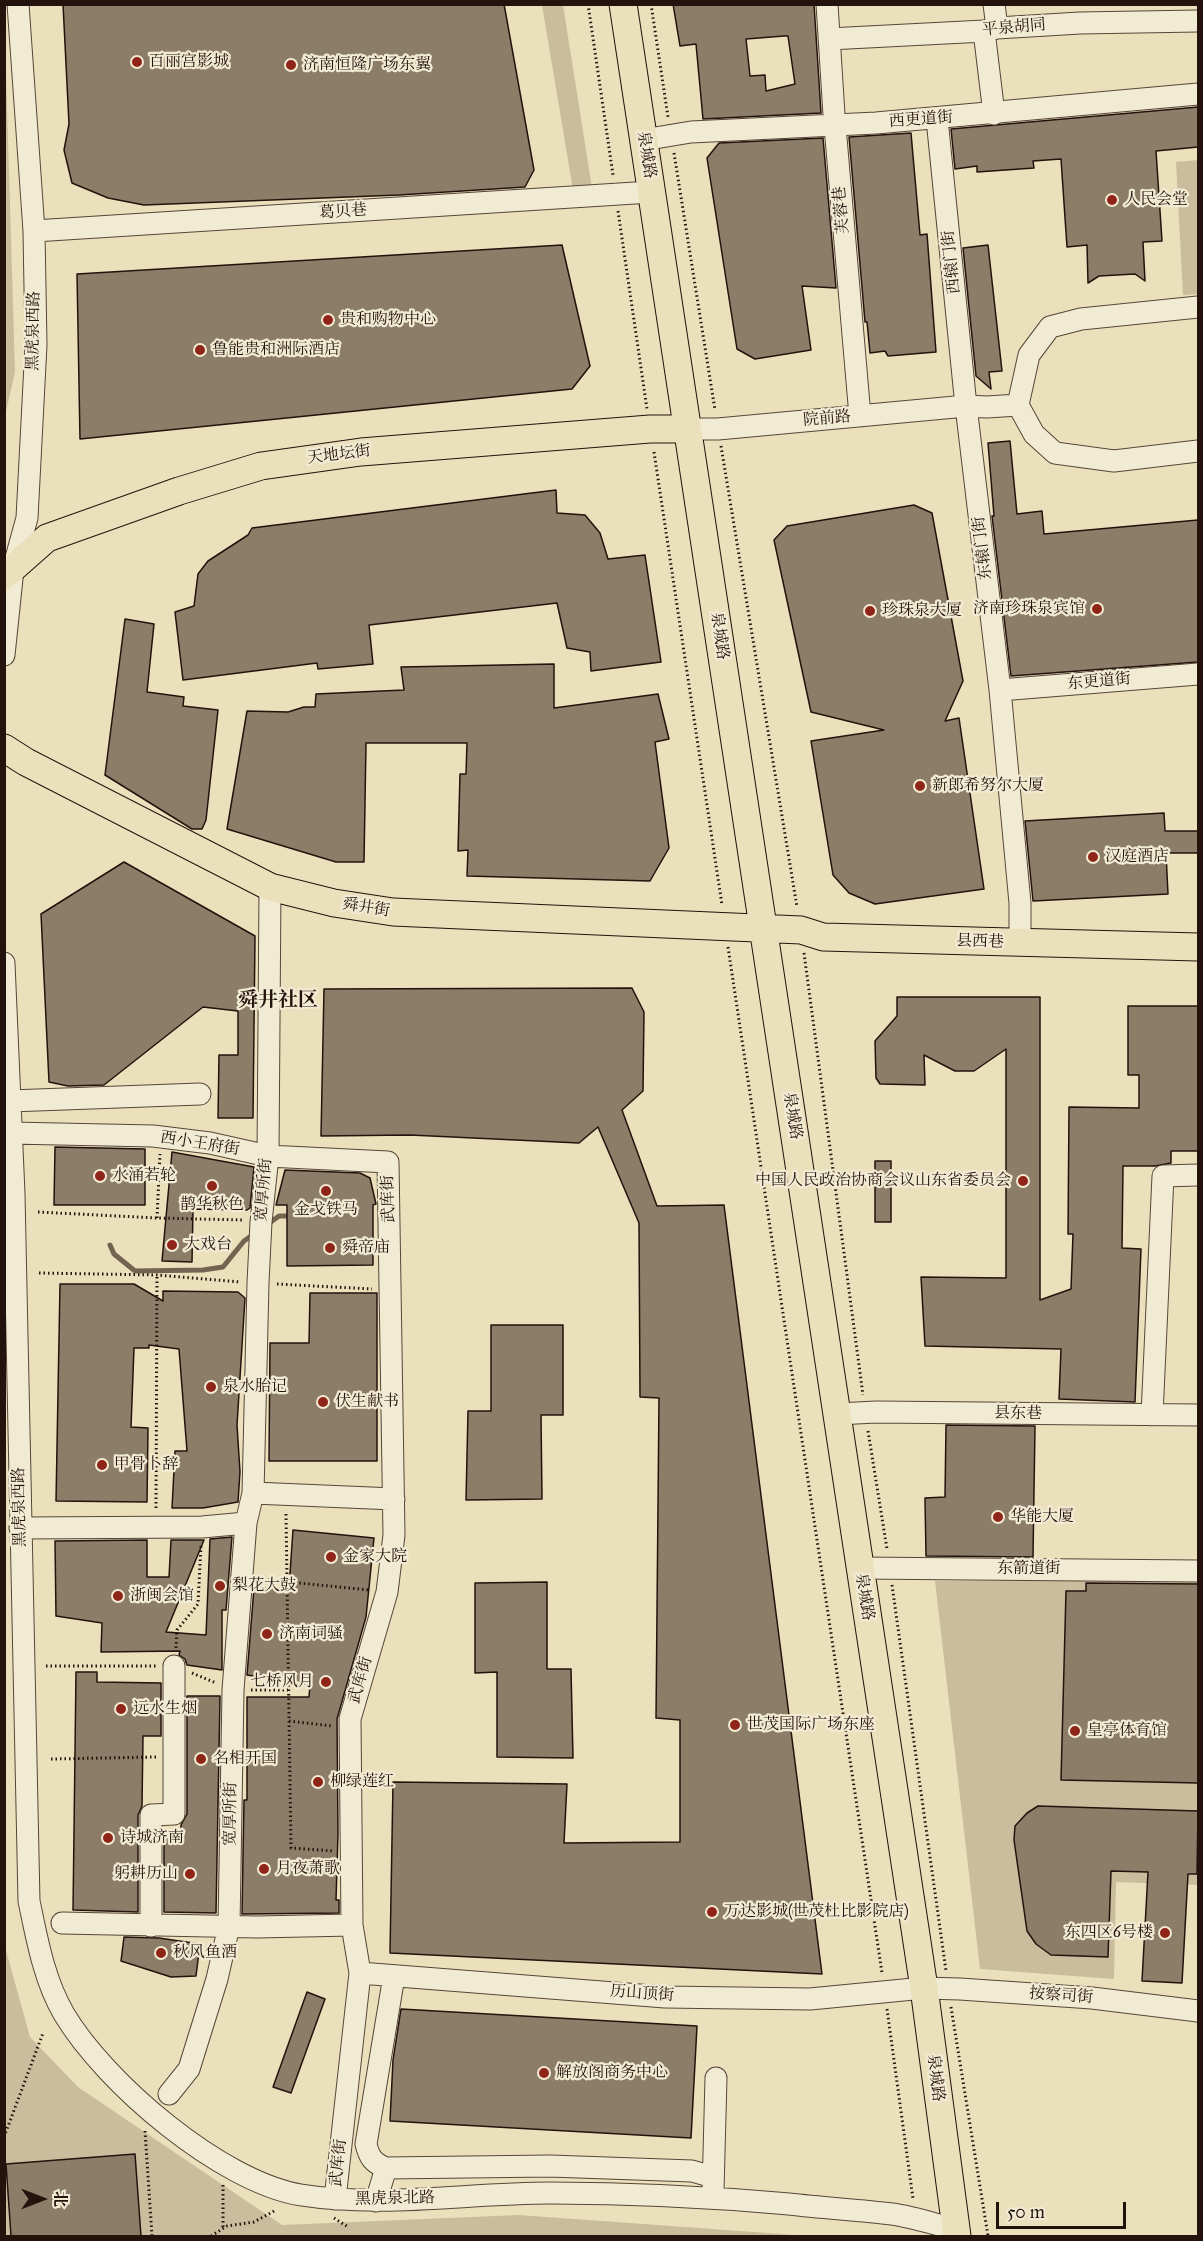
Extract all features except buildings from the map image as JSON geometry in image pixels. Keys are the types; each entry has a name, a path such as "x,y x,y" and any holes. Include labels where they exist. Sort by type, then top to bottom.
{"main road":[{"name":"泉城路","path":"623,4 860,1568 936,1988 960,2235"},
{"name":"天地坛街","path":"9,572 47,538 179,491 261,466 361,452 650,429 687,429"},
{"name":"舜井街","path":"4,747 26,762 270,887 334,903 393,912 725,926 763,930"},
{"name":"县西巷","path":"763,930 801,930 823,937 1198,947"}],"street":[{"name":"黑虎泉西路","path":"4,655 9,572 27,518 36,345 34,231 18,4"},
{"name":"芙蓉巷","path":"827,4 860,416"},
{"path":"994,4 990,30 994,114"},
{"name":"平泉胡同","path":"829,39 990,30 1079,14 1198,21"},
{"name":"西更道街","path":"643,140 671,135 937,119 1198,94"},
{"name":"西辕门街","path":"937,119 966,406"},
{"name":"葛贝巷","path":"34,231 651,192"},
{"path":"1198,307 1081,318 1050,327 1029,355 1018,405 1034,434 1055,453 1114,461 1198,451"},
{"name":"院前路","path":"687,429 718,429 966,406 1018,405"},
{"name":"东辕门街","path":"966,406 1000,690 1020,903 1020,943"},
{"name":"东更道街","path":"1000,690 1198,674"},
{"name":"宽厚所街","path":"169,2094 189,2069 217,1979 229,1926 233,1690 246,1523 253,1493 261,1228 268,1156 270,887"},
{"name":"黑虎泉西路","path":"4,963 11,1133 27,1835"},
{"path":"10,1101 201,1094"},
{"name":"西小王府街","path":"11,1133 160,1137 210,1143 268,1156 388,1162"},
{"name":"武库街","path":"335,2199 360,1974 352,1925 350,1719 387,1592 394,1535 388,1162"},
{"path":"1152,1415 1162,1176 1198,1175"},
{"name":"县东巷","path":"837,1414 1198,1415"},
{"path":"253,1493 394,1499"},
{"path":"20,1528 202,1527 246,1523"},
{"name":"东箭道街","path":"860,1568 1198,1571"},
{"path":"151,1926 151,1815 174,1814 174,1665"},
{"name":"黑虎泉北路","path":"27,1835 29,1901 41,1960 64,2014 95,2056 150,2111 209,2157 252,2180 297,2194 376,2201 713,2187 895,2214 960,2235"},
{"path":"62,1923 151,1926 352,1925"},
{"name":"历山顶街","path":"360,1974 665,1997 810,1999 885,1990 936,1988"},
{"path":"394,1976 366,2144 368,2155 376,2164 386,2168 550,2166 692,2171 713,2187"},
{"name":"按察司街","path":"936,1988 1092,1998 1198,2011"},
{"path":"713,2187 716,2078"},
{"path":"549,2193 550,2166"},
{"path":"376,2201 386,2168"}],"path":[{"path":"588,4 885,1990 914,2219"},
{"path":"651,4 718,429 801,930 865,1414 890,1568 936,1988 988,2236"},
{"path":"158,1218 160,1137"},
{"path":"38,1212 158,1218 261,1228"},
{"path":"39,1273 158,1275 156,1527"},
{"path":"286,1494 291,1848 351,1853"},
{"path":"46,1666 174,1665 177,1630 198,1604 202,1527"},
{"path":"242,1577 387,1592"},
{"path":"289,1721 350,1728"},
{"path":"51,1759 173,1757"},
{"path":"4,2137 43,2033"},
{"path":"144,2124 152,2236"},
{"path":"223,2178 223,2228"},
{"path":"211,2236 227,2226 255,2222 276,2210"}],"shaded area":[{"path":"542,5 563,5 592,188 573,190"},
{"path":"5,38 15,372 4,416"},
{"path":"1198,160 1198,294 1183,295 1176,162"},
{"name":"皇亭体育馆","path":"1198,1578 1198,1885 1116,1882 1114,1979 980,1969 935,1581"},
{"path":"4,1943 30,2037 78,2087 282,2225 519,2215 809,2236 5,2236"}],"waterway":[{"path":"268,1224 279,1216 292,1216"},
{"path":"110,1245 114,1254 135,1271 203,1270 223,1267 244,1241 255,1233"}],"place":[{"name":"百丽宫影城","path":"137,62"},
{"name":"济南恒隆广场东翼","path":"291,65"},
{"name":"人民会堂","path":"1112,200"},
{"name":"贵和购物中心","path":"328,320"},
{"name":"鲁能贵和洲际酒店","path":"200,350"},
{"name":"济南珍珠泉宾馆","path":"1097,609"},
{"name":"珍珠泉大厦","path":"870,611"},
{"name":"新郎希努尔大厦","path":"920,786"},
{"name":"汉庭酒店","path":"1093,857"},
{"name":"水涌若轮","path":"100,1176"},
{"name":"中国人民政治协商会议山东省委员会","path":"1023,1181"},
{"name":"鹊华秋色","path":"212,1186"},
{"name":"金戈铁马","path":"326,1191"},
{"name":"大戏台","path":"172,1245"},
{"name":"舜帝庙","path":"330,1248"},
{"name":"泉水胎记","path":"211,1387"},
{"name":"伏生献书","path":"323,1402"},
{"name":"甲骨卜辞","path":"102,1465"},
{"name":"华能大厦","path":"998,1517"},
{"name":"金家大院","path":"331,1557"},
{"name":"梨花大鼓","path":"220,1586"},
{"name":"浙闽会馆","path":"118,1596"},
{"name":"济南词骚","path":"267,1634"},
{"name":"七桥风月","path":"326,1682"},
{"name":"远水生烟","path":"121,1709"},
{"name":"世茂国际广场东座","path":"735,1725"},
{"name":"皇亭体育馆","path":"1075,1731"},
{"name":"名相开国","path":"201,1759"},
{"name":"柳绿莲红","path":"318,1782"},
{"name":"诗城济南","path":"108,1838"},
{"name":"月夜萧歌","path":"264,1869"},
{"name":"躬耕历山","path":"190,1874"},
{"name":"万达影城(世茂杜比影院店)","path":"712,1912"},
{"name":"东四区6号楼","path":"1165,1933"},
{"name":"秋风鱼酒","path":"161,1953"},
{"name":"解放阁商务中心","path":"544,2073"}],"district":[{"name":"舜井社区","path":"278,1001"}]}
